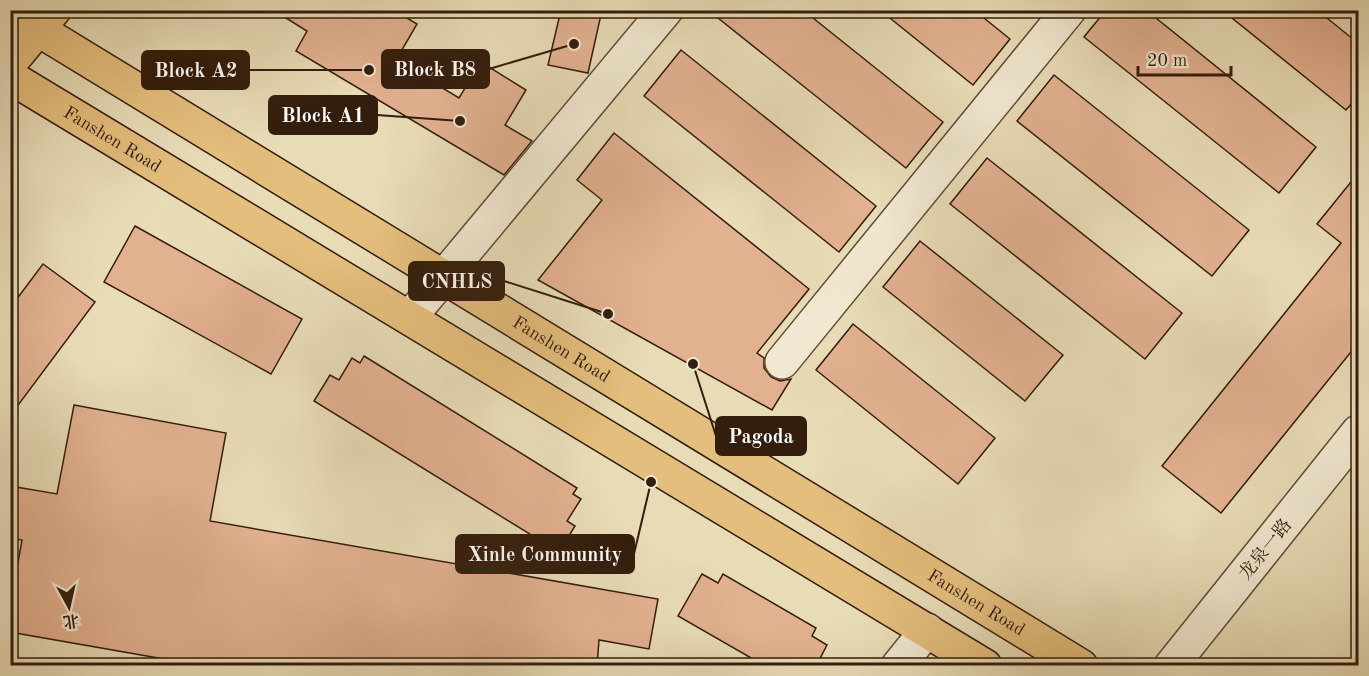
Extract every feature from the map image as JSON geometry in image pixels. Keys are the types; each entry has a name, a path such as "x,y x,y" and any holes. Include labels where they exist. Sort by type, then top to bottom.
{"main road":[{"name":"Fanshen Road","path":"25,15 1081,666"},
{"path":"10,63 25,15"},
{"name":"Fanshen Road","path":"10,77 411,316 985,666"}],"street":[{"path":"411,316 666,10"},
{"path":"782,362 1069,10"},
{"name":"龙泉一路","path":"1171,666 1359,432"},
{"path":"898,666 927,630"}],"building":[{"path":"273,10 394,10 417,24 396,60 459,98 481,62 526,90 505,125 532,141 504,175 296,51 307,31"},
{"path":"561,10 602,10 588,73 548,65"},
{"path":"708,10 803,10 943,122 906,168"},
{"path":"880,10 974,10 1010,39 973,85"},
{"path":"1106,10 1146,10 1316,147 1279,193 1084,37"},
{"path":"1222,10 1317,10 1359,44 1359,95 1346,110"},
{"path":"681,50 876,206 839,252 644,96"},
{"path":"1054,75 1249,230 1212,276 1017,121"},
{"path":"614,133 809,289 757,353 764,358 764,368 771,377 780,381 791,379 772,410 538,280 602,200 577,180"},
{"path":"987,158 1182,313 1145,359 950,204"},
{"path":"1359,172 1359,342 1221,513 1162,466 1341,243 1317,224"},
{"path":"135,226 302,319 271,374 104,282"},
{"path":"920,241 1063,355 1025,401 883,287"},
{"path":"43,264 95,302 10,416 10,308"},
{"path":"853,324 995,438 958,484 816,370"},
{"path":"364,356 577,488 573,494 581,499 567,521 575,526 559,552 314,401 330,375 339,380 352,358 360,363"},
{"path":"74,405 226,433 210,521 658,599 649,649 599,640 597,666 204,666 10,632 10,607 22,540 10,538 10,486 57,494"},
{"path":"702,574 718,583 723,574 816,628 812,636 827,645 816,666 765,666 678,616"}],"place":[{"name":"Block B8","path":"574,44"},
{"name":"Block A2","path":"369,70"},
{"name":"Block A1","path":"460,121"},
{"name":"CNHLS","path":"608,314"},
{"name":"Pagoda","path":"693,364"},
{"name":"Xinle Community","path":"651,482"}]}
